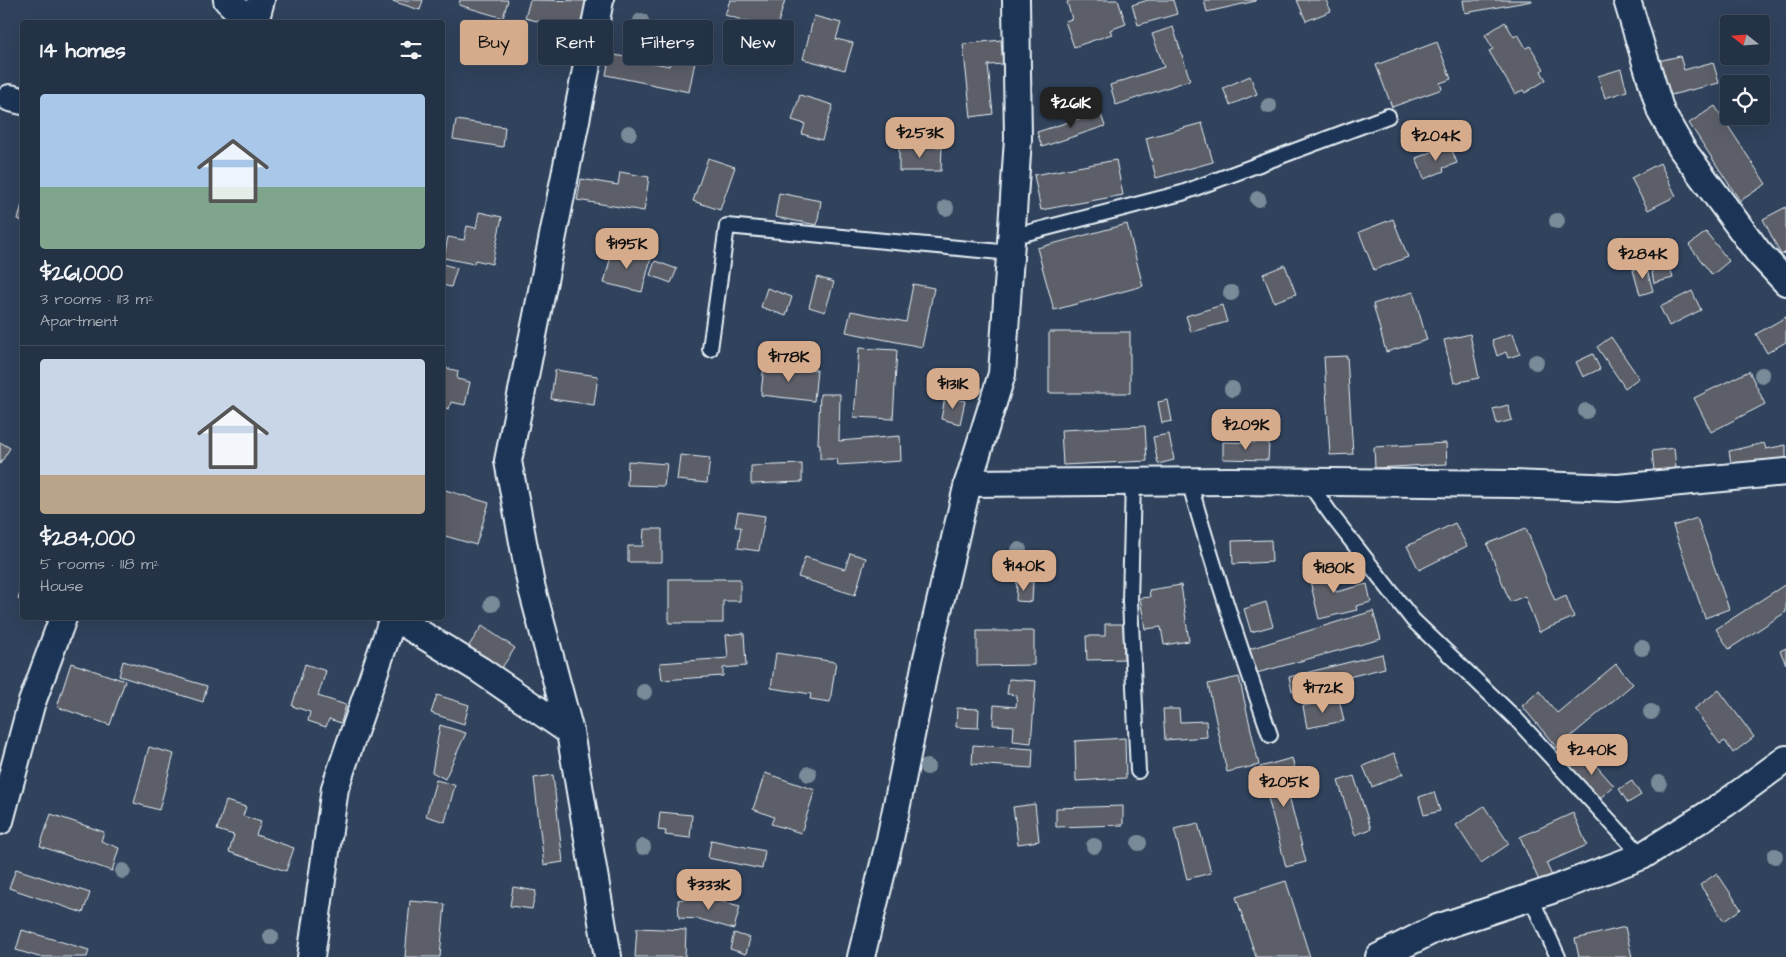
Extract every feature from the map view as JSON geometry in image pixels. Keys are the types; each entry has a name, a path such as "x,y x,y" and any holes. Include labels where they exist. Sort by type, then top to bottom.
{"street":[{"path":"227,0 248,20"},
{"path":"256,20 262,0"},
{"path":"600,0 508,461 530,585 570,732 608,957"},
{"path":"861,957 890,839 926,662 968,483 1002,374 1018,139 1016,0"},
{"path":"1627,0 1661,112 1682,149 1758,252 1786,282"},
{"path":"968,483 1308,482 1514,484 1618,488 1786,472"},
{"path":"0,822 31,705 62,620"},
{"path":"311,957 334,788 393,620"},
{"path":"397,620 480,670 570,732"},
{"path":"1379,957 1437,928 1555,889 1642,856 1726,803 1786,759"}],"lane":[{"path":"710,349 727,226 1011,245 1182,193 1388,116"},
{"path":"1133,482 1130,602 1138,772"},
{"path":"1189,482 1230,619 1270,735"},
{"path":"1308,482 1414,620 1516,719 1642,856"},
{"path":"1530,896 1558,957"}],"building":[{"path":"389,0 423,0 420,10"},
{"path":"460,0 508,0 503,18 459,5"},
{"path":"530,0 590,1 584,20 538,21 525,18"},
{"path":"730,0 785,0 779,20 742,20 725,15"},
{"path":"1071,0 1118,0 1126,24 1110,30 1112,34 1074,47 1065,21 1072,19 1067,2"},
{"path":"1148,0 1173,0 1177,14 1138,25 1132,5"},
{"path":"1204,0 1255,0 1256,1 1207,12"},
{"path":"1297,0 1326,0 1331,11 1306,21"},
{"path":"1463,0 1532,0 1532,1 1465,13"},
{"path":"814,16 841,23 836,39 853,43 845,70 803,59"},
{"path":"1505,22 1514,37 1518,34 1526,48 1530,46 1544,69 1541,71 1546,80 1525,93 1523,90 1515,94 1489,51 1493,49 1485,35"},
{"path":"1173,27 1190,80 1116,105 1110,85 1164,67 1152,34"},
{"path":"1001,40 1003,64 988,65 993,114 971,117 963,44"},
{"path":"1437,42 1451,79 1440,83 1442,89 1392,107 1376,65"},
{"path":"613,55 623,57 623,65 694,65 689,92 606,75 608,65 613,65"},
{"path":"1680,56 1684,70 1713,62 1719,83 1667,96 1658,61"},
{"path":"1621,69 1627,91 1605,98 1598,76"},
{"path":"1250,76 1257,94 1230,105 1223,88"},
{"path":"800,95 833,105 822,140 802,134 805,124 792,120"},
{"path":"1715,106 1720,114 1720,125 1727,125 1766,184 1740,201 1689,123"},
{"path":"1100,112 1105,126 1042,147 1037,132"},
{"path":"456,120 505,127 503,147 453,139"},
{"path":"1202,123 1213,162 1156,178 1146,138"},
{"path":"1450,145 1457,163 1443,168 1444,171 1424,179 1416,158"},
{"path":"899,147 942,147 941,171 899,171"},
{"path":"708,158 735,167 720,210 693,201"},
{"path":"1116,160 1123,195 1041,210 1034,175"},
{"path":"1660,163 1676,196 1648,210 1631,178"},
{"path":"620,172 649,177 644,211 577,200 581,179 618,185"},
{"path":"779,193 821,201 817,225 775,217"},
{"path":"1786,207 1786,252 1781,255 1763,219"},
{"path":"479,212 502,217 492,264 475,260 474,264 445,258 448,237 464,240 467,226 476,228"},
{"path":"1393,219 1408,257 1374,270 1359,232"},
{"path":"1127,224 1143,286 1054,310 1037,248"},
{"path":"1706,232 1729,261 1712,275 1689,245"},
{"path":"613,248 651,258 642,292 604,283"},
{"path":"655,261 677,269 671,283 650,275"},
{"path":"1669,263 1673,278 1654,283 1651,267"},
{"path":"445,265 457,268 451,287 445,286"},
{"path":"1285,265 1296,294 1274,302 1263,274"},
{"path":"1646,266 1653,291 1640,295 1633,270"},
{"path":"817,277 834,282 825,312 809,307"},
{"path":"913,284 934,288 922,347 846,332 851,311 906,322"},
{"path":"767,288 792,297 786,316 761,307"},
{"path":"1692,291 1701,310 1669,326 1660,307"},
{"path":"1413,292 1427,340 1386,352 1373,304"},
{"path":"1222,305 1227,322 1191,332 1186,316"},
{"path":"1786,317 1786,342 1767,353 1756,334"},
{"path":"1049,332 1130,332 1130,393 1049,393"},
{"path":"1513,333 1520,354 1508,358 1506,352 1497,356 1492,340"},
{"path":"1470,334 1479,378 1454,383 1444,340"},
{"path":"1611,337 1639,378 1625,388 1597,347"},
{"path":"859,348 897,350 893,419 854,417"},
{"path":"1593,354 1600,369 1583,377 1576,362"},
{"path":"1347,356 1353,454 1330,455 1324,357"},
{"path":"764,364 817,370 814,401 761,395"},
{"path":"445,368 458,371 457,379 470,382 465,405 451,402 449,409 445,408"},
{"path":"555,370 598,376 594,405 551,399"},
{"path":"1749,371 1765,404 1711,432 1694,398"},
{"path":"820,394 840,394 839,441 900,436 901,461 838,465 837,459 820,459 820,444 818,444"},
{"path":"945,397 965,401 960,424 941,419"},
{"path":"1168,400 1172,421 1162,423 1158,402"},
{"path":"1508,405 1512,420 1497,424 1493,409"},
{"path":"1145,426 1147,461 1063,465 1061,430"},
{"path":"1169,434 1174,460 1158,464 1153,437"},
{"path":"0,442 10,448 0,464"},
{"path":"1223,442 1269,443 1268,460 1223,459"},
{"path":"1446,443 1447,464 1375,468 1374,447"},
{"path":"1764,443 1766,449 1786,445 1786,468 1772,471 1770,460 1732,469 1729,451"},
{"path":"1674,448 1676,468 1654,471 1652,451"},
{"path":"680,455 710,458 707,483 677,480"},
{"path":"628,461 667,464 664,486 627,485"},
{"path":"802,464 802,482 751,484 751,466"},
{"path":"445,490 489,503 476,545 445,536"},
{"path":"738,512 765,516 759,551 738,548 741,527 735,527"},
{"path":"1697,518 1729,609 1705,618 1673,526"},
{"path":"1455,523 1467,546 1419,570 1407,546"},
{"path":"1526,528 1555,601 1566,596 1574,617 1539,632 1525,596 1510,602 1487,544"},
{"path":"644,529 662,529 662,562 628,562 628,546 643,546"},
{"path":"1271,540 1272,562 1233,564 1232,541"},
{"path":"850,553 866,558 855,595 798,577 805,557 845,569"},
{"path":"1329,563 1336,592 1367,584 1371,602 1356,606 1357,610 1319,619 1307,568"},
{"path":"669,579 740,579 740,601 723,601 723,623 669,623"},
{"path":"1017,581 1033,582 1032,602 1016,601"},
{"path":"1786,584 1786,612 1729,649 1716,629"},
{"path":"1181,585 1189,641 1164,645 1161,627 1145,629 1140,598 1150,597 1149,590"},
{"path":"1266,602 1273,626 1251,632 1244,609"},
{"path":"1373,611 1381,639 1253,674 1246,650"},
{"path":"1105,624 1123,624 1124,659 1087,660 1086,636 1105,636"},
{"path":"482,626 515,648 501,669 468,647"},
{"path":"977,631 1034,631 1034,665 977,666"},
{"path":"744,633 746,666 723,668 723,676 662,680 660,663 728,658 726,635"},
{"path":"1786,648 1786,664 1780,651"},
{"path":"776,653 836,662 830,702 810,699 811,694 771,688"},
{"path":"1382,654 1385,668 1292,691 1289,677"},
{"path":"123,661 207,686 203,702 119,676"},
{"path":"71,663 125,681 110,725 57,707"},
{"path":"305,664 326,671 318,696 346,705 341,723 329,719 326,727 308,721 310,712 292,706"},
{"path":"1616,664 1633,684 1557,748 1522,706 1539,691 1557,713"},
{"path":"1239,677 1259,765 1227,772 1208,684"},
{"path":"1009,679 1036,681 1031,743 1013,741 1014,726 993,725 994,705 1016,707 1017,695 1007,694"},
{"path":"1719,690 1754,737 1733,753 1725,741 1720,744 1694,709"},
{"path":"437,695 469,705 464,724 431,713"},
{"path":"1339,699 1344,721 1307,728 1303,706"},
{"path":"957,708 979,709 978,728 956,727"},
{"path":"1163,709 1179,709 1180,722 1206,721 1207,737 1165,740"},
{"path":"440,725 466,733 445,779 432,772"},
{"path":"1125,738 1126,778 1076,781 1075,741"},
{"path":"973,745 1033,749 1032,768 972,764"},
{"path":"149,747 174,754 159,810 134,803"},
{"path":"1394,753 1403,774 1372,787 1363,766"},
{"path":"1585,753 1614,786 1599,799 1570,765"},
{"path":"1292,758 1301,793 1289,796 1306,862 1286,867 1260,767"},
{"path":"765,773 815,790 801,833 771,824 774,817 753,809"},
{"path":"553,775 563,862 544,865 534,778"},
{"path":"1354,776 1371,829 1355,835 1338,781"},
{"path":"436,780 455,785 445,822 426,816"},
{"path":"1632,781 1641,795 1628,803 1619,789"},
{"path":"1434,792 1440,811 1424,815 1419,797"},
{"path":"226,801 246,807 243,816 261,822 256,835 294,848 286,871 229,852 234,835 217,830"},
{"path":"1035,804 1039,841 1018,844 1013,807"},
{"path":"1123,806 1123,825 1056,827 1056,808"},
{"path":"1484,806 1509,844 1481,863 1456,825"},
{"path":"660,812 692,815 690,838 665,835 666,831 658,830"},
{"path":"1573,813 1587,845 1546,863 1553,878 1540,883 1520,837"},
{"path":"51,814 104,832 101,841 119,848 112,871 40,846"},
{"path":"1198,823 1211,873 1187,879 1174,829"},
{"path":"711,840 765,851 762,869 708,858"},
{"path":"16,869 90,893 83,913 9,888"},
{"path":"1717,873 1741,909 1724,921 1700,885"},
{"path":"1286,881 1310,957 1256,957 1236,897"},
{"path":"513,887 536,891 532,909 510,906"},
{"path":"700,896 740,906 734,929 699,919 679,918 678,900"},
{"path":"410,901 445,904 440,957 405,957"},
{"path":"1625,927 1632,957 1579,957 1575,939"},
{"path":"637,928 686,930 685,957 635,957"},
{"path":"22,930 89,950 87,957 39,957 16,950"},
{"path":"734,933 750,938 746,954 730,949"}]}
